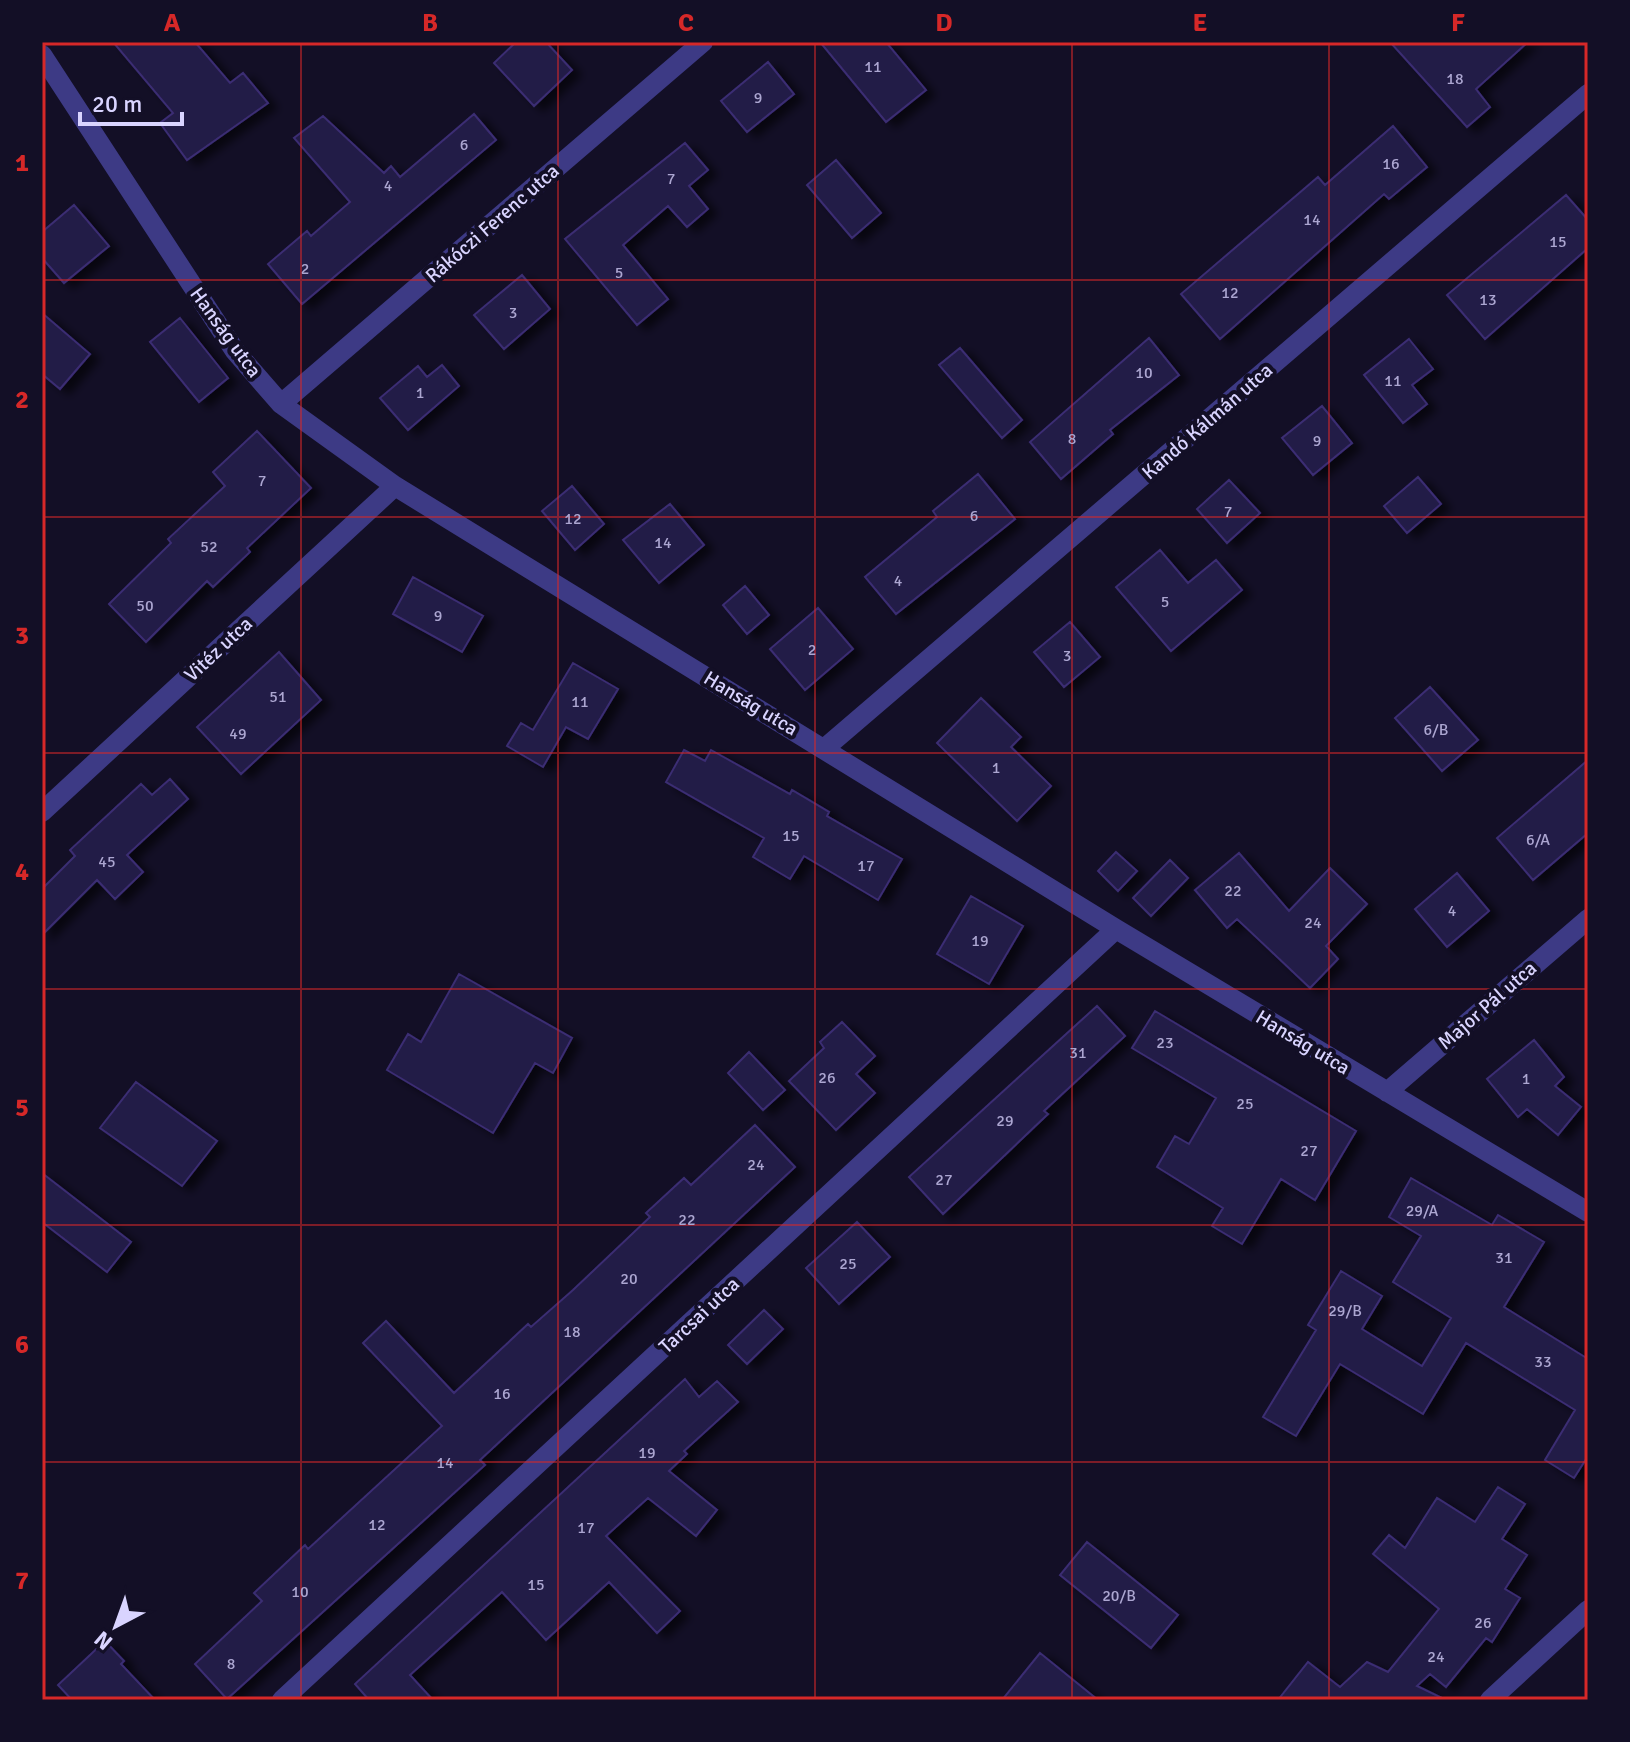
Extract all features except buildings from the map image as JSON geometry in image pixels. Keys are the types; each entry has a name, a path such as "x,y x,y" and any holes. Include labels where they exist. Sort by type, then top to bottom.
{"street":[{"name":"Rákóczi Ferenc utca","path":"281,404 703,42"},
{"name":"Hanság utca","path":"42,55 235,351 281,404 395,486 1116,929 1588,1212"},
{"name":"Kandó Kálmán utca","path":"825,748 1588,94"},
{"name":"Vitéz utca","path":"42,812 395,486"},
{"name":"Major Pál utca","path":"1387,1092 1588,919"},
{"name":"Tarcsai utca","path":"282,1700 1116,929"},
{"path":"1490,1700 1588,1610"}]}
